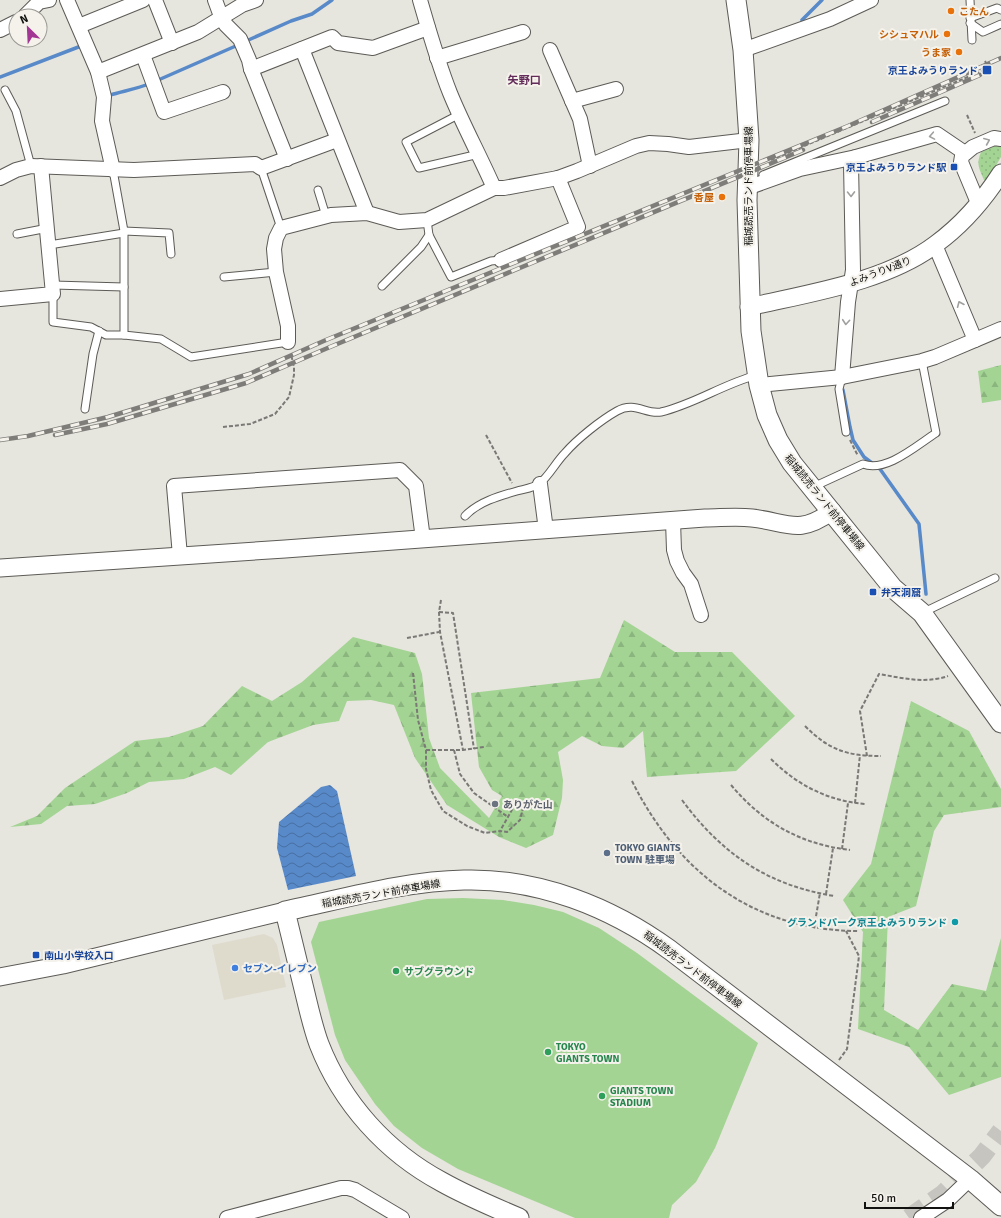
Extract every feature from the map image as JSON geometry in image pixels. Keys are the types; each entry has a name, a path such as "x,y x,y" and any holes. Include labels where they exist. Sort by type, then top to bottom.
{"main road":[{"name":"稲城読売ランド前停車場線","path":"736,0 743,50 749,140 747,185 749,307 758,380 767,415 778,440 792,463 893,588 922,613 1001,723"},
{"name":"稲城読売ランド前停車場線","path":"285,911 394,888 429,882 465,880 500,882 534,887 569,897 601,909 650,935 970,1179 1001,1206"},
{"path":"285,911 319,1044 337,1080 360,1114 377,1134 414,1165 476,1200 519,1218"}],"street":[{"path":"33,8 39,2 49,0"},
{"path":"67,0 98,72 104,97 102,121 113,170"},
{"path":"79,26 143,0"},
{"path":"155,0 172,43"},
{"path":"215,0 222,19 240,39 287,159"},
{"path":"98,72 198,32 222,19 242,5 256,0"},
{"path":"743,50 830,19 871,0"},
{"path":"422,1 437,58 450,94 494,188"},
{"path":"251,69 332,37 338,43 373,48 428,28"},
{"path":"437,58 523,32"},
{"path":"302,49 366,213"},
{"path":"550,50 580,119 590,166"},
{"path":"143,55 164,112 223,92"},
{"path":"572,101 616,88"},
{"path":"747,185 937,134 965,153"},
{"path":"981,202 976,198 961,162 962,156 973,147 994,138 1001,139"},
{"path":"0,178 16,170 36,166 113,170 255,164 261,168 337,140"},
{"path":"288,342 288,326 276,272 274,248 276,238 281,228 326,216 366,213 399,222 427,220 494,188 504,188 558,178 629,149 649,143 689,147 749,140"},
{"path":"842,377 853,259 851,163 856,156"},
{"path":"0,299 53,290 48,228 36,166"},
{"name":"よみうりV通り","path":"749,307 851,283 893,268 912,259 935,245 964,220 981,202 1001,173"},
{"path":"501,260 578,227 558,178"},
{"path":"935,245 975,340"},
{"path":"758,380 842,377 922,361 1001,329"},
{"path":"180,556 174,486 190,484 400,470 416,486 422,539"},
{"path":"540,484 546,530"},
{"path":"0,568 741,517 804,526 817,522 832,512"},
{"path":"673,521 674,550 677,561 691,584 701,615"},
{"path":"0,977 63,965 285,911"},
{"path":"922,1218 948,1200 970,1179"},
{"path":"228,1218 341,1188 355,1190 402,1218"}],"lane":[{"path":"970,0 972,40"},
{"path":"970,21 996,8 1001,10"},
{"path":"970,21 983,32 1001,24"},
{"path":"5,90 16,111 36,166"},
{"path":"747,185 945,101"},
{"path":"460,114 406,142 419,168 479,154"},
{"path":"261,168 281,228"},
{"path":"113,170 124,232 124,335"},
{"path":"318,190 326,216"},
{"path":"427,220 429,235 451,277 491,261 501,260"},
{"path":"17,234 48,228"},
{"path":"49,245 124,232 169,233 171,254"},
{"path":"382,286 421,247 429,235"},
{"path":"224,277 276,272"},
{"path":"124,287 53,290 53,322 91,327 106,335 124,335 161,339 191,357 288,342"},
{"path":"85,409 93,354 99,331"},
{"path":"812,487 865,465 880,465 893,460 936,433 922,361"},
{"path":"842,377 839,389 846,432"},
{"path":"465,516 472,509 486,502 540,484 564,453 577,441 616,412 624,408 630,407 659,412 679,407 741,379 758,380"},
{"path":"922,613 995,578"}],"path":[{"path":"985,61 991,73"},
{"path":"765,163 989,68"},
{"path":"967,115 976,134"},
{"path":"223,427 250,424 275,414 290,397 294,366 288,342"},
{"path":"846,432 865,465"},
{"path":"486,435 516,491"},
{"path":"441,600 438,612 440,632 463,750"},
{"path":"438,612 453,613 474,749"},
{"path":"407,638 440,632"},
{"path":"413,673 418,720 426,750 426,769 431,790 443,811 467,826 486,832 507,832 520,820 524,804 517,801 500,831"},
{"path":"867,756 860,711 879,674 915,680 938,679 949,675"},
{"path":"805,726 818,739 832,747 849,753 867,756 881,756"},
{"path":"426,750 463,750 484,747"},
{"path":"454,750 460,774 474,793 508,817"},
{"path":"856,803 860,755"},
{"path":"770,759 784,772 801,784 831,798 866,804"},
{"path":"632,781 661,831 683,856 702,874 729,894 758,910 814,928 859,931"},
{"path":"731,785 743,800 776,826 806,841 833,848 850,850"},
{"path":"682,800 706,830 740,858 767,875 798,888 834,896"},
{"path":"842,849 848,802"},
{"path":"826,894 833,848"},
{"path":"814,928 820,893"},
{"path":"836,1064 847,1048 859,956 846,931"}],"shaded area":[{"path":"264,934 273,938 277,945 286,987 224,1000 212,945"}],"green space":[{"path":"997,145 1001,145 1001,157 988,179 984,180 979,166 981,152"},
{"path":"1001,365 1001,400 982,403 978,371"},
{"path":"624,620 675,652 732,652 795,716 736,771 647,777 643,731 623,748 602,746 582,736 558,752 563,780 562,798 553,835 526,848 499,837 447,805 415,758 394,705 371,700 347,701 339,721 313,725 268,742 231,775 215,767 184,779 149,782 127,793 95,804 67,806 41,824 10,827 37,816 65,788 135,741 169,737 203,726 242,686 272,701 302,682 353,637 415,653 422,674 429,738 440,768 489,818 502,796 492,790 479,767 471,693 600,678"},
{"path":"911,701 969,731 1001,789 1001,807 944,815 934,831 916,906 888,917 884,1010 918,1030 952,984 986,991 1001,938 1001,1077 949,1095 909,1047 858,1029 863,932 843,900 871,864"},
{"name":"TOKYO GIANTS TOWN","path":"463,898 503,900 534,905 563,912 599,928 637,953 758,1043 715,1148 696,1182 672,1205 669,1218 575,1218 458,1169 422,1148 394,1126 375,1104 345,1060 335,1035 311,942 319,922 427,899"}],"water":[{"path":"330,785 337,791 356,876 288,890 277,848 279,822 321,787"}],"waterway":[{"path":"244,42 291,21 312,14 332,0"},
{"path":"802,20 822,0"},
{"path":"156,81 238,45"},
{"path":"0,77 81,46 82,48"},
{"path":"110,95 151,83"},
{"path":"843,390 853,440 864,457 880,469 919,524 926,594"}],"tunnel":[{"path":"909,1218 943,1194 982,1156 1001,1131"}],"railway":[{"path":"0,440 28,436 108,417 249,374 326,340 848,126 1001,58"},
{"path":"872,122 980,75"},
{"path":"55,435 107,424 246,383 803,150"}],"place":[{"name":"こたん","path":"951,11"},
{"name":"シシュマハル","path":"947,34"},
{"name":"うま家","path":"959,52"},
{"name":"京王よみうりランド","path":"987,70"},
{"name":"京王よみうりランド駅","path":"954,167"},
{"name":"香屋","path":"722,197"},
{"name":"弁天洞窟","path":"873,592"},
{"name":"ありがた山","path":"495,804"},
{"name":"TOKYO GIANTS TOWN 駐車場","path":"607,853"},
{"name":"グランドパーク京王よみうりランド","path":"955,922"},
{"name":"南山小学校入口","path":"36,955"},
{"name":"セブン-イレブン","path":"235,968"},
{"name":"サブグラウンド","path":"396,971"},
{"name":"TOKYO GIANTS TOWN","path":"548,1052"},
{"name":"GIANTS TOWN STADIUM","path":"602,1096"}],"district":[{"name":"矢野口","path":"524,80"}]}
